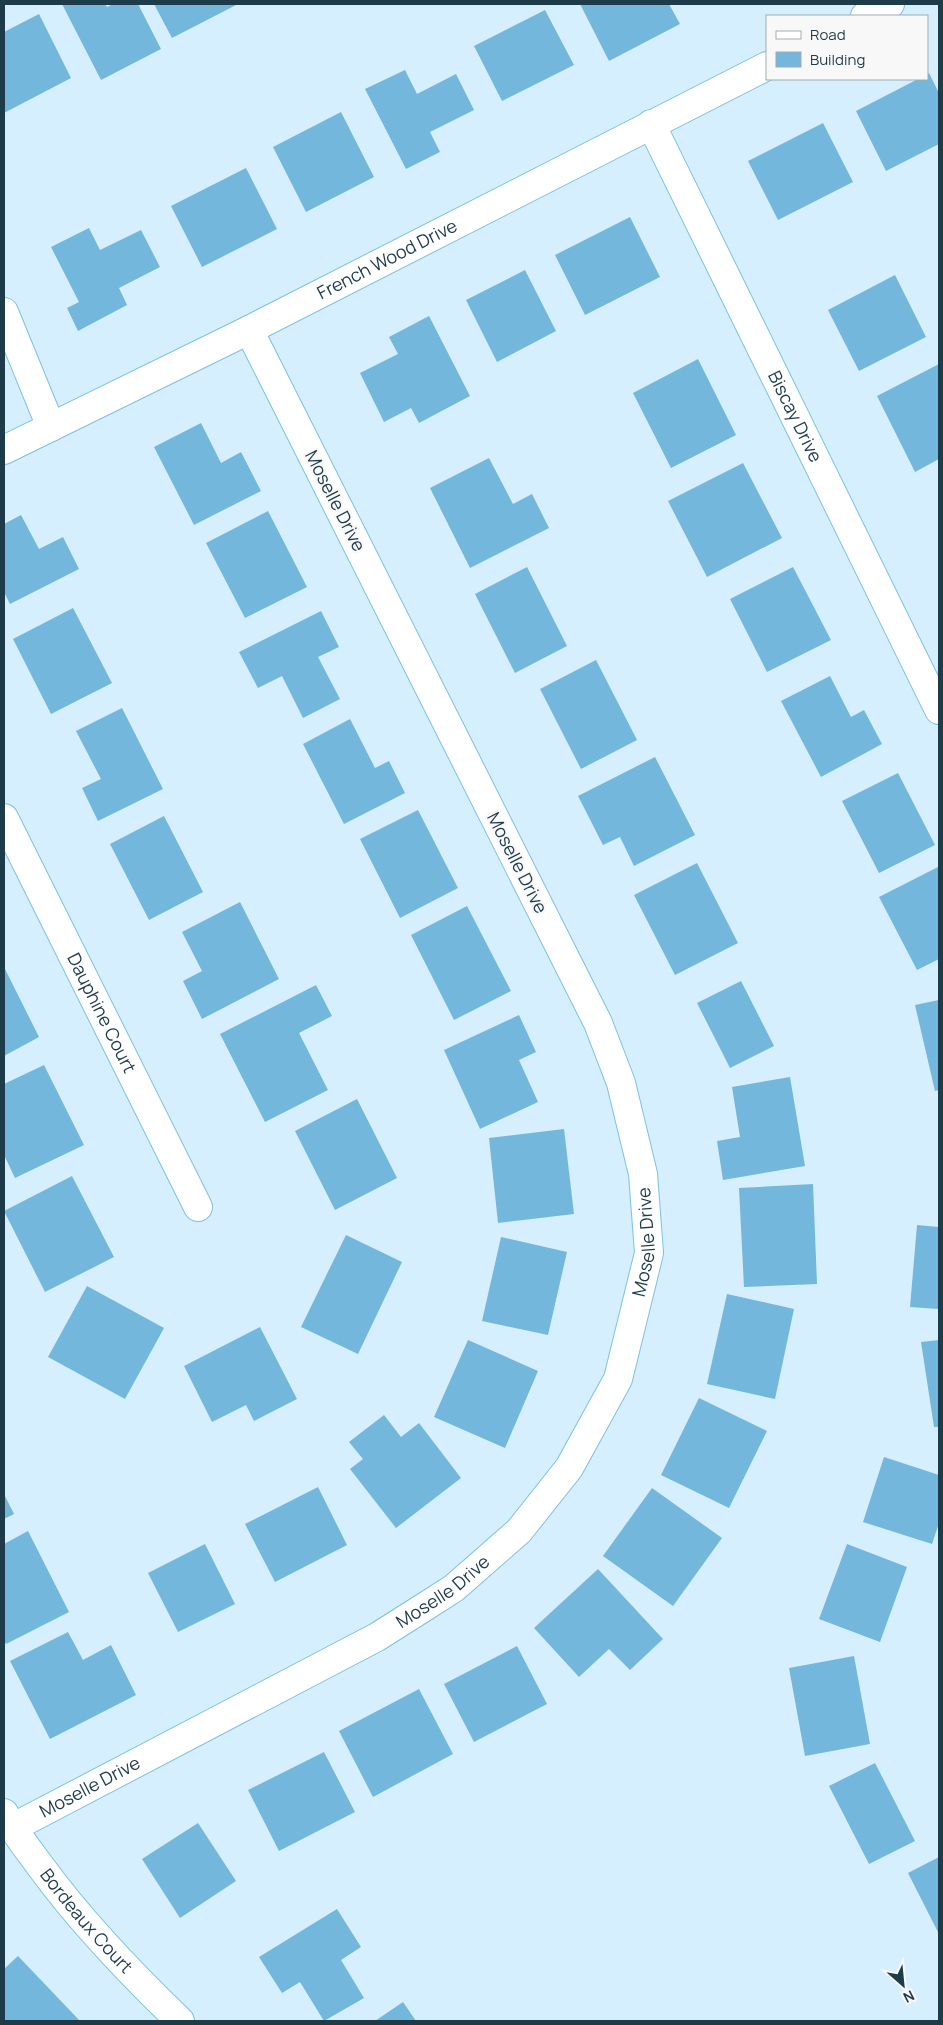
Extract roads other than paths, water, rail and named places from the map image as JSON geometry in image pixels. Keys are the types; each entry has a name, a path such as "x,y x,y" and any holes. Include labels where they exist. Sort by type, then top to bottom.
{"street":[{"path":"867,15 890,4"},
{"name":"French Wood Drive","path":"4,450 249,330 766,66"},
{"name":"Biscay Drive","path":"651,124 939,710"},
{"path":"4,312 52,427"},
{"name":"Moselle Drive","path":"8,1820 377,1637 454,1588 519,1531 569,1468 618,1379 649,1253 642,1174 621,1084 598,1023 249,330"},
{"name":"Dauphine Court","path":"4,818 198,1208"},
{"name":"Bordeaux Court","path":"8,1820 62,1896 125,1968 180,2021"}]}
